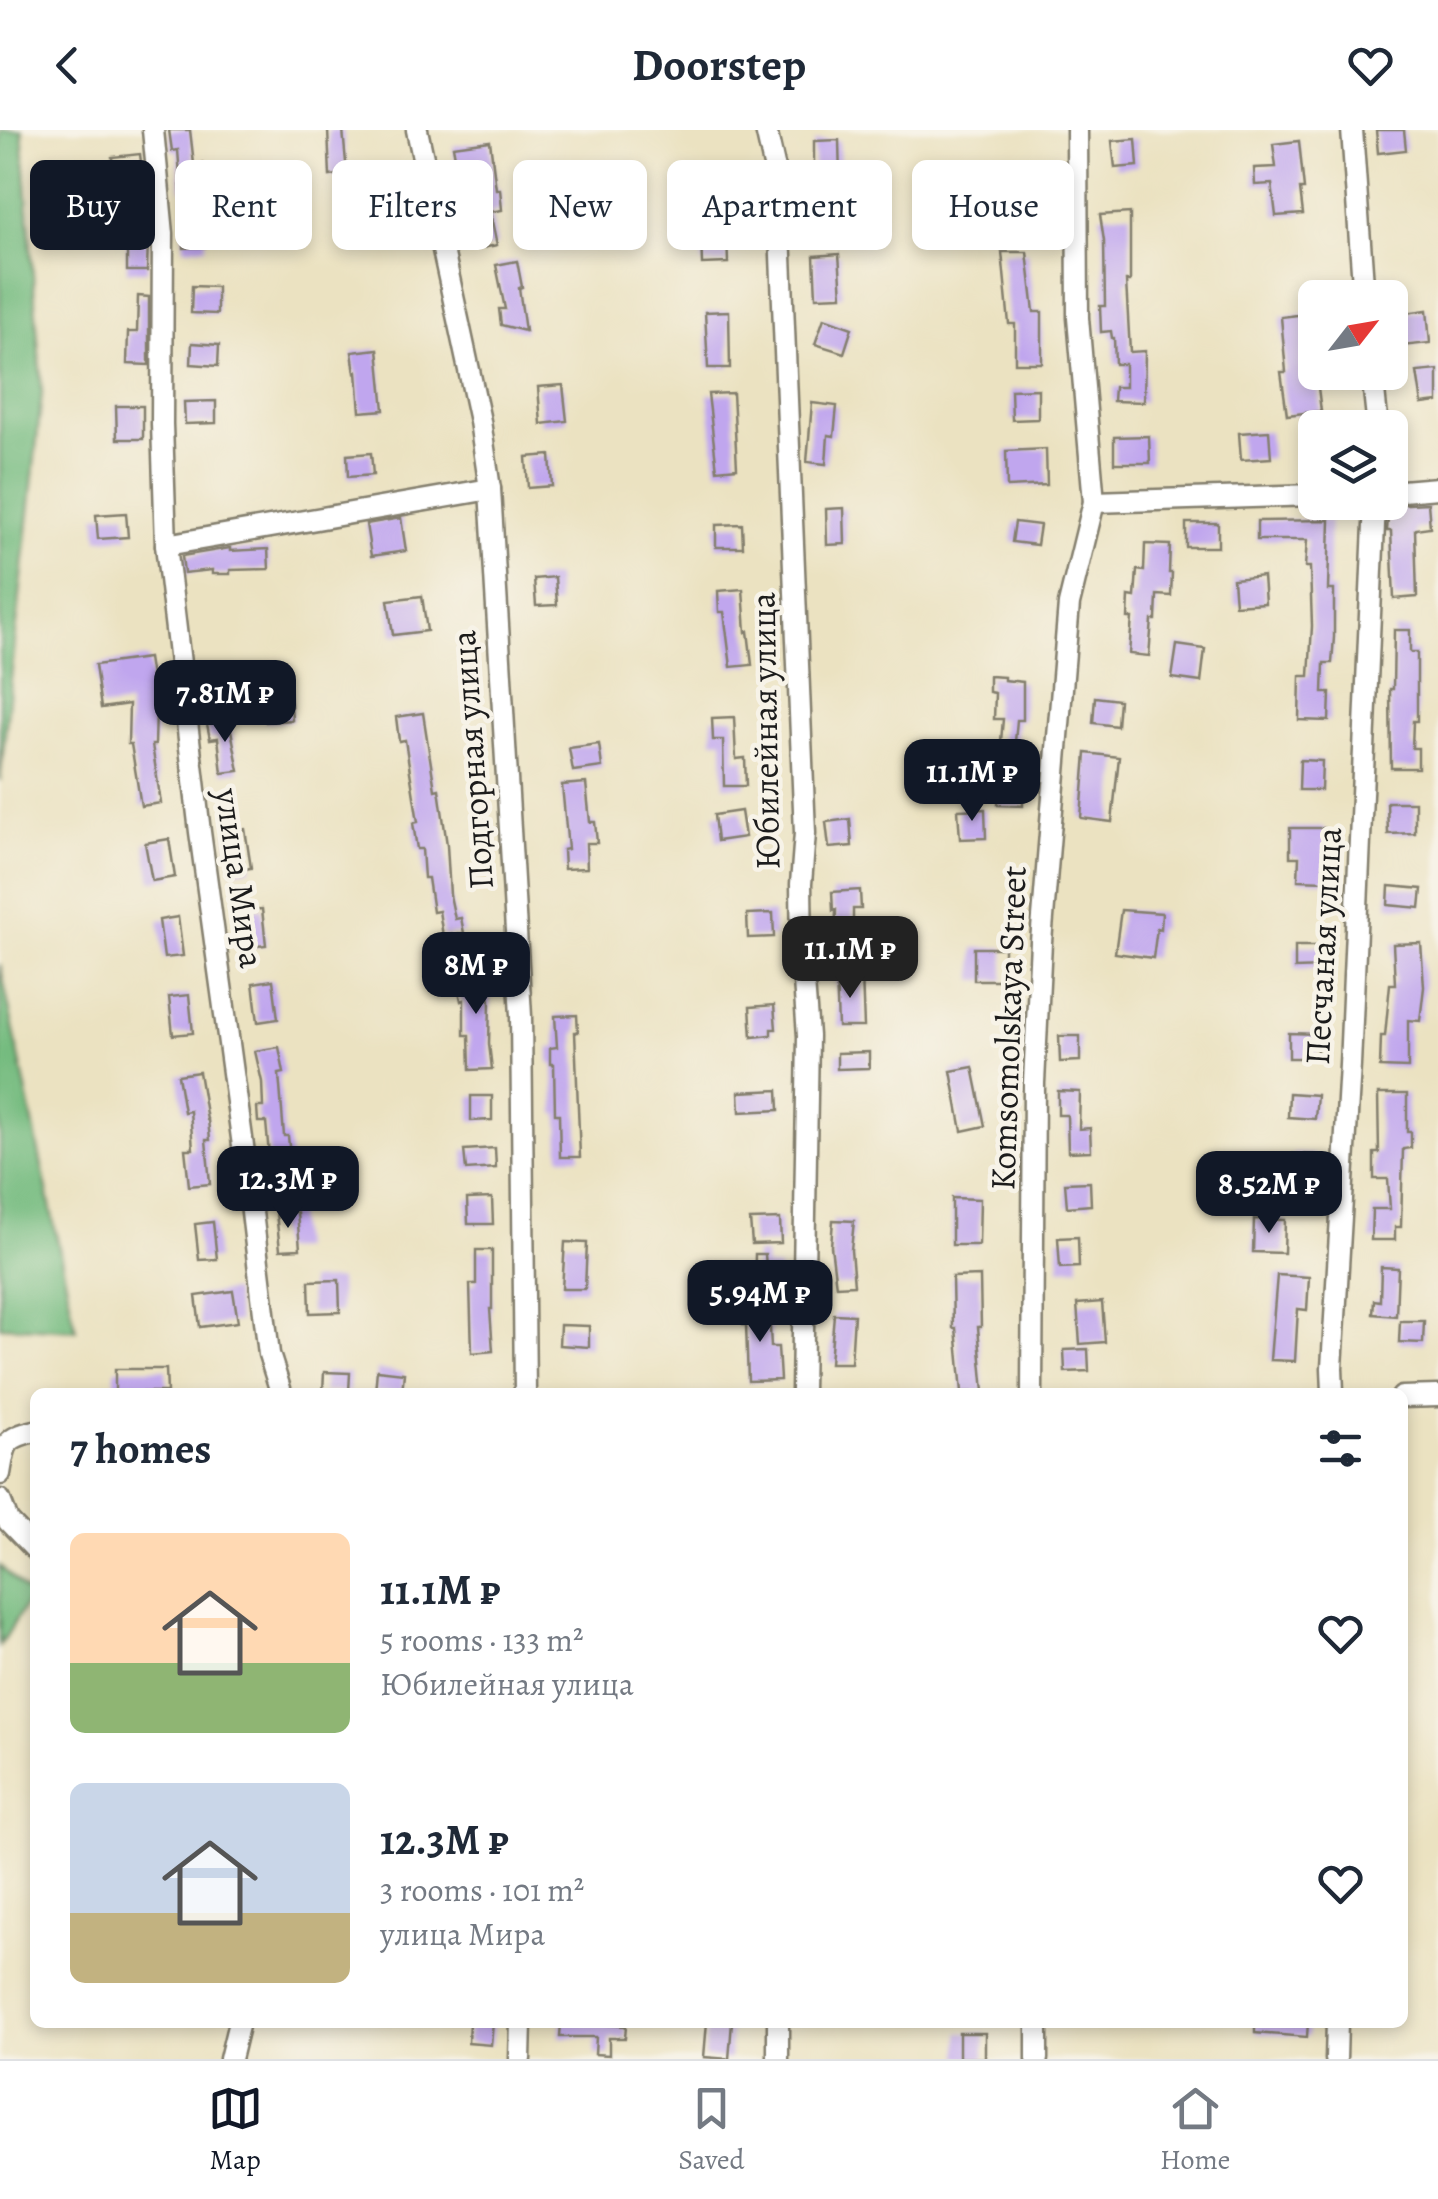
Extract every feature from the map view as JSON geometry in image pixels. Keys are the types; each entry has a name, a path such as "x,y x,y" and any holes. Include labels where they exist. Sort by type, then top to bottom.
{"street":[{"name":"улица Мира","path":"153,130 163,234 166,545 269,1354 280,1388"},
{"name":"Подгорная улица","path":"417,130 480,421 490,489 521,1016 525,1388"},
{"name":"Юбилейная улица","path":"766,130 778,182 806,833 801,884 808,1036 802,1388"},
{"name":"Komsomolskaya Street","path":"1032,1388 1034,1084 1041,942 1069,604 1094,502 1078,318 1077,130"},
{"path":"1352,130 1363,280"},
{"path":"1408,490 1438,488"},
{"path":"166,545 490,489"},
{"path":"1094,502 1298,496"},
{"name":"Песчаная улица","path":"1333,1388 1374,520"},
{"path":"1408,1397 1438,1396"},
{"path":"0,1474 4,1446 15,1435 30,1432"},
{"path":"0,1500 8,1521 30,1544"},
{"path":"230,2059 238,2028"},
{"path":"520,2059 521,2028"},
{"path":"778,2028 778,2059"},
{"path":"1037,2028 1037,2059"},
{"path":"1336,2059 1337,2028"}],"green space":[{"path":"0,130 22,130 42,393 0,781"},
{"path":"0,964 76,1330 0,1326"},
{"path":"0,1566 30,1598 0,1646"}],"building":[{"path":"169,130 190,130 194,160 179,160 178,150 172,151"},
{"path":"328,130 343,130 346,160 332,160 330,176"},
{"path":"1376,130 1404,130 1406,150 1378,153"},
{"path":"1136,139 1138,166 1115,168 1112,141"},
{"path":"839,140 840,160 814,160 814,141"},
{"path":"490,141 492,160 456,160 453,146"},
{"path":"1299,141 1303,214 1276,216 1272,184 1255,185 1254,168 1276,167 1273,144"},
{"path":"140,154 141,160 112,160"},
{"path":"493,165 496,189 500,189 502,210 493,212"},
{"path":"1130,213 1130,281 1126,281 1130,352 1145,351 1144,402 1113,401 1114,387 1125,387 1125,364 1115,364 1111,331 1101,332 1100,306 1105,306 1100,215"},
{"path":"127,250 148,250 147,271 127,271"},
{"path":"702,250 728,250 728,263 702,264"},
{"path":"1002,252 1027,252 1034,312 1042,312 1042,363 1015,363 1015,324 1009,324"},
{"path":"839,254 842,296 816,297 814,256"},
{"path":"517,261 525,331 501,325 499,309 505,309 496,265"},
{"path":"192,286 217,287 217,314 191,313"},
{"path":"138,296 149,297 149,365 127,364 128,332 137,332"},
{"path":"1427,310 1430,343 1408,345 1408,313"},
{"path":"729,311 730,368 708,368 705,312"},
{"path":"1298,315 1298,390 1318,390 1321,410 1298,410 1298,414 1287,415 1281,372 1286,372 1281,317"},
{"path":"824,318 852,328 844,353 815,344"},
{"path":"192,343 219,345 218,366 191,364"},
{"path":"378,349 384,410 360,412 352,352"},
{"path":"1438,370 1438,402 1422,404 1417,372"},
{"path":"563,385 567,421 541,424 538,387"},
{"path":"1038,389 1038,419 1012,420 1011,390"},
{"path":"733,393 737,468 717,470 708,394"},
{"path":"216,401 216,423 185,424 184,402"},
{"path":"812,403 837,406 834,436 828,435 826,464 807,462"},
{"path":"116,406 143,406 143,439 117,439"},
{"path":"1269,431 1271,458 1241,460 1239,433"},
{"path":"1149,436 1150,463 1114,463 1114,437"},
{"path":"1046,449 1047,485 1007,487 1006,451"},
{"path":"371,453 373,475 348,477 347,455"},
{"path":"550,455 552,486 528,488 526,457"},
{"path":"1428,503 1430,527 1415,529 1417,597 1394,599 1388,520 1408,520 1408,504"},
{"path":"844,508 845,544 827,545 826,509"},
{"path":"126,513 128,537 98,539 96,515"},
{"path":"401,518 406,551 371,556 366,524"},
{"path":"1330,520 1328,590 1334,590 1334,637 1332,663 1324,663 1323,693 1330,693 1329,721 1299,720 1300,676 1309,676 1312,626 1310,567 1305,567 1307,540 1257,540 1257,521"},
{"path":"1015,522 1040,525 1037,545 1012,542"},
{"path":"1186,523 1218,523 1218,547 1186,547"},
{"path":"742,524 743,547 716,547 716,525"},
{"path":"1145,544 1170,545 1172,573 1171,596 1157,595 1149,656 1129,654 1129,596 1135,597 1137,570 1144,571"},
{"path":"230,548 268,549 269,569 230,570 230,574 212,574 212,570 184,573 182,556"},
{"path":"1263,576 1265,603 1235,605 1233,579"},
{"path":"555,577 557,605 536,606 534,579"},
{"path":"743,589 752,665 731,667 718,591"},
{"path":"422,596 427,631 393,635 388,600"},
{"path":"1394,630 1410,630 1410,652 1417,652 1417,721 1413,721 1412,748 1418,748 1418,768 1391,768"},
{"path":"1177,645 1205,649 1201,682 1172,678"},
{"path":"148,658 156,710 152,745 161,803 141,806 128,744 129,704 101,708 95,665"},
{"path":"989,676 1023,682 1023,720 1017,720 1015,742 1001,741 1003,719 994,719 995,693 989,692"},
{"path":"290,688 292,720 266,722 264,689"},
{"path":"1095,697 1119,700 1117,726 1093,723"},
{"path":"423,713 435,790 439,789 450,895 455,919 461,918 464,933 443,936 439,911 433,912 428,878 424,878 422,849 417,849 413,823 418,822 405,740 399,741 396,717"},
{"path":"734,717 736,759 745,758 746,786 724,786 723,740 713,740 712,718"},
{"path":"229,720 239,771 222,773 218,738 210,739 207,724"},
{"path":"599,744 602,767 573,771 569,748"},
{"path":"1086,753 1119,757 1112,822 1081,818"},
{"path":"1300,760 1322,761 1321,790 1299,790"},
{"path":"999,780 1023,781 1023,806 998,805"},
{"path":"586,783 590,822 595,822 597,843 586,843 587,868 564,869 563,850 568,849 562,785"},
{"path":"1387,802 1415,802 1415,833 1388,834"},
{"path":"985,809 986,838 960,839 958,810"},
{"path":"741,811 745,837 717,841 714,815"},
{"path":"850,819 852,846 829,848 826,822"},
{"path":"1290,828 1325,828 1325,881 1298,880 1299,857 1290,857"},
{"path":"245,829 251,868 232,871 227,831"},
{"path":"169,839 175,877 152,881 145,843"},
{"path":"1389,886 1422,889 1420,908 1388,905"},
{"path":"860,890 861,909 853,909 853,946 835,945 832,892"},
{"path":"262,909 266,945 248,947 245,910"},
{"path":"1121,910 1162,913 1153,958 1115,953"},
{"path":"773,913 774,937 748,938 747,914"},
{"path":"178,917 183,956 164,958 159,920"},
{"path":"1421,943 1424,987 1420,1021 1408,1020 1408,1068 1380,1067 1390,984 1395,984 1393,944"},
{"path":"1295,946 1322,946 1322,968 1295,969"},
{"path":"974,948 1004,948 1004,980 974,980"},
{"path":"485,970 492,1069 470,1070 464,1000 461,1001 456,974"},
{"path":"862,974 864,1027 838,1027 836,975"},
{"path":"273,980 278,1019 258,1022 253,983"},
{"path":"189,995 193,1033 173,1035 169,997"},
{"path":"774,1005 776,1029 771,1029 771,1035 752,1037 750,1007"},
{"path":"577,1015 580,1157 560,1157 550,1048 557,1047 555,1016"},
{"path":"1289,1033 1317,1034 1317,1058 1289,1058"},
{"path":"1059,1036 1080,1036 1080,1061 1060,1062"},
{"path":"279,1047 284,1073 279,1074 284,1136 288,1136 292,1175 271,1177 266,1122 258,1122 257,1107 263,1107 262,1082 255,1051"},
{"path":"869,1052 869,1068 837,1069 837,1053"},
{"path":"973,1067 985,1126 962,1131 951,1071"},
{"path":"199,1072 210,1140 206,1140 210,1184 189,1186 185,1149 193,1149 190,1111 184,1112 178,1075"},
{"path":"778,1090 779,1110 740,1112 739,1092"},
{"path":"1058,1091 1080,1092 1079,1129 1090,1128 1091,1151 1068,1152 1067,1115 1058,1115"},
{"path":"1289,1093 1317,1095 1315,1119 1288,1117"},
{"path":"1378,1094 1407,1094 1411,1148 1403,1149 1401,1227 1395,1227 1395,1240 1371,1240 1372,1209 1390,1209 1388,1179 1374,1179 1374,1153 1379,1153"},
{"path":"471,1096 492,1096 492,1120 471,1121"},
{"path":"495,1148 496,1168 466,1170 464,1150"},
{"path":"1293,1154 1315,1155 1312,1206 1298,1205 1299,1182 1292,1182"},
{"path":"1090,1182 1091,1205 1067,1207 1065,1183"},
{"path":"492,1198 493,1224 468,1224 467,1199"},
{"path":"952,1198 980,1199 979,1245 952,1245"},
{"path":"297,1212 300,1249 280,1250 276,1213"},
{"path":"780,1219 781,1243 752,1244 750,1220"},
{"path":"1254,1219 1285,1220 1284,1253 1253,1252"},
{"path":"833,1220 854,1221 854,1285 836,1286 831,1246"},
{"path":"213,1222 217,1259 199,1260 195,1224"},
{"path":"1078,1237 1079,1267 1060,1268 1058,1238"},
{"path":"565,1242 587,1243 585,1289 562,1289"},
{"path":"476,1250 492,1250 493,1351 472,1353 470,1284 476,1284"},
{"path":"755,1254 765,1254 766,1267 779,1268 779,1289 767,1288 768,1292 754,1294"},
{"path":"1381,1267 1398,1268 1396,1316 1373,1314 1374,1300 1380,1301"},
{"path":"1277,1275 1309,1277 1307,1310 1298,1309 1295,1361 1270,1360"},
{"path":"980,1276 978,1327 984,1388 962,1388 953,1328 952,1277"},
{"path":"339,1280 340,1312 310,1313 309,1281"},
{"path":"233,1291 238,1322 200,1327 196,1296"},
{"path":"1102,1302 1105,1342 1080,1344 1077,1304"},
{"path":"741,1306 769,1308 771,1347 778,1347 780,1380 748,1381 746,1325"},
{"path":"834,1314 854,1315 851,1363 830,1363"},
{"path":"1400,1321 1424,1321 1423,1343 1399,1342"},
{"path":"560,1325 589,1326 589,1347 559,1345"},
{"path":"1088,1349 1089,1371 1065,1372 1064,1350"},
{"path":"115,1369 166,1369 167,1388 115,1388"},
{"path":"377,1370 404,1373 402,1388 375,1388"},
{"path":"324,1372 350,1373 349,1388 323,1388"},
{"path":"469,2028 492,2028 491,2045 468,2043"},
{"path":"561,2028 626,2028 625,2038 609,2038 609,2055 595,2054 596,2037 560,2037"},
{"path":"706,2028 732,2028 729,2059 704,2057"},
{"path":"1255,2028 1308,2028 1307,2037 1255,2033"},
{"path":"959,2033 985,2033 985,2058 959,2058"}]}
